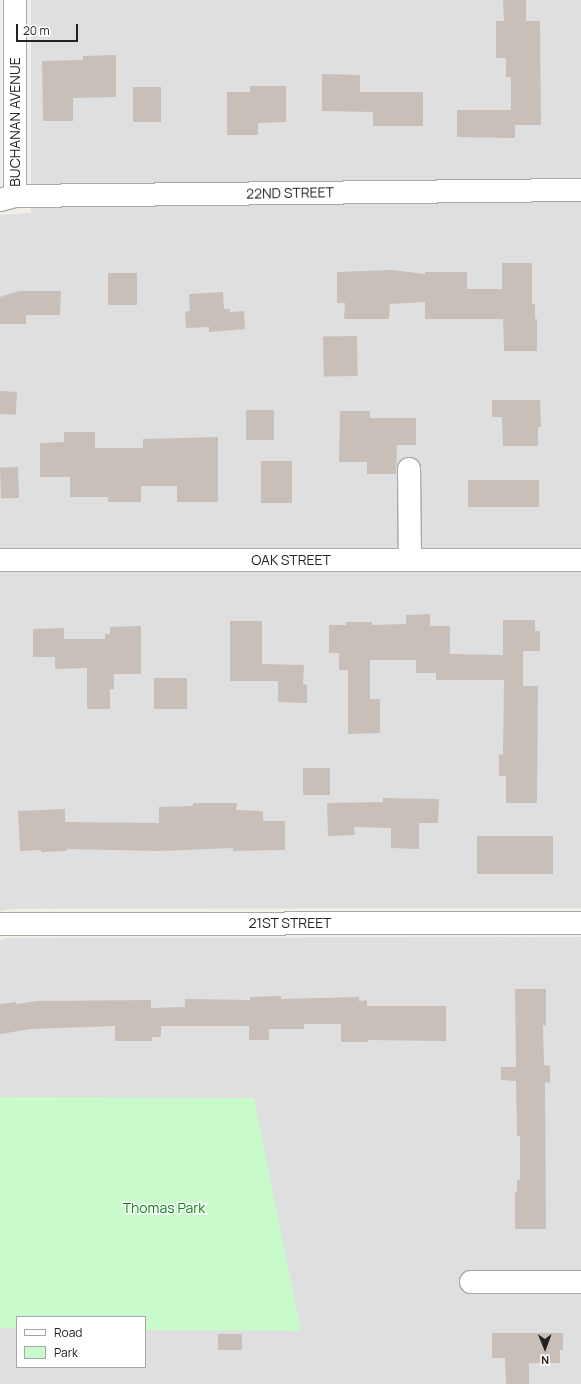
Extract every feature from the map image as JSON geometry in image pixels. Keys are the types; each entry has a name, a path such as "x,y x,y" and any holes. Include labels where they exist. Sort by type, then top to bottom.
{"street":[{"name":"BUCHANAN AVENUE","path":"8,198 15,0"},
{"name":"22ND STREET","path":"8,198 581,190"},
{"path":"409,469 410,560"},
{"name":"OAK STREET","path":"0,560 581,560"},
{"name":"21ST STREET","path":"0,924 581,923"},
{"path":"470,1282 581,1282"}],"shaded area":[{"path":"31,0 581,0 581,908 11,909 0,911 0,215 31,213"},
{"path":"581,937 581,1384 0,1384 0,940 8,938"}],"green space":[{"name":"Thomas Park","path":"0,1097 254,1098 301,1331 146,1330 146,1316 16,1316 16,1328 0,1328"}],"building":[{"path":"503,0 526,0 526,21 540,21 541,125 515,125 515,138 457,137 457,110 511,110 511,77 506,77 506,58 496,58 496,21 504,21"},
{"path":"116,55 116,97 73,98 73,121 43,121 42,61 83,60 83,56"},
{"path":"322,74 360,75 360,92 423,92 423,126 373,126 373,112 322,111"},
{"path":"250,86 286,86 286,122 258,123 258,135 227,135 227,92 250,92"},
{"path":"133,87 161,87 161,122 133,122"},
{"path":"502,263 532,263 532,304 535,304 535,319 537,319 537,351 504,351 503,319 425,319 425,302 390,304 389,319 344,319 345,303 337,303 337,272 392,270 425,274 425,272 467,272 467,289 502,289"},
{"path":"108,273 137,273 137,305 108,305"},
{"path":"19,291 61,291 60,315 26,315 26,324 0,324 0,297"},
{"path":"223,292 224,309 230,309 230,312 244,311 245,329 209,332 209,327 186,328 185,312 190,311 189,294"},
{"path":"357,336 358,376 324,377 323,337"},
{"path":"0,391 17,392 16,415 0,414"},
{"path":"492,400 540,400 541,427 538,427 538,446 503,446 502,417 492,417"},
{"path":"246,410 274,410 274,440 246,440"},
{"path":"340,411 370,411 370,418 416,418 416,445 397,445 396,474 367,474 367,462 339,462"},
{"path":"64,432 95,432 95,448 143,448 143,439 218,437 218,502 177,502 177,486 141,486 141,502 108,502 108,497 70,497 70,477 40,477 40,443 64,442"},
{"path":"261,461 292,461 292,503 261,503"},
{"path":"18,467 19,498 1,499 0,468"},
{"path":"468,480 539,480 539,507 468,507"},
{"path":"430,614 430,626 450,626 450,654 503,655 503,620 535,620 535,631 540,631 540,651 523,651 523,686 538,686 537,803 506,803 506,776 499,776 499,754 503,755 504,680 436,680 436,673 416,673 416,660 370,660 370,699 380,699 380,733 348,734 348,670 339,670 339,653 329,653 329,625 346,625 346,622 372,622 372,625 406,624 406,615"},
{"path":"230,621 262,621 262,664 304,665 303,684 307,685 307,703 278,702 278,681 230,681"},
{"path":"141,626 141,674 114,674 114,689 110,689 110,709 87,709 87,668 55,669 55,657 33,657 33,629 64,628 64,639 105,639 105,634 110,634 110,627"},
{"path":"154,678 187,678 187,709 154,709"},
{"path":"303,768 330,768 330,795 303,795"},
{"path":"383,798 439,799 438,823 419,823 419,849 391,848 391,828 354,827 355,835 328,836 327,803 383,802"},
{"path":"193,803 237,803 236,810 263,811 263,821 285,821 285,850 233,851 233,848 159,851 67,849 67,851 20,851 18,811 65,809 65,822 159,823 159,807 193,806"},
{"path":"477,836 553,836 553,874 477,874"},
{"path":"515,989 546,989 546,1026 543,1025 544,1065 550,1066 550,1083 545,1082 546,1229 515,1229 515,1192 517,1192 517,1180 520,1180 520,1136 517,1136 516,1081 501,1080 501,1067 516,1067"},
{"path":"281,996 281,999 359,997 359,1001 367,1000 367,1006 446,1006 446,1041 368,1040 368,1042 341,1042 341,1024 304,1024 304,1029 269,1029 269,1040 249,1040 249,1026 161,1026 161,1037 152,1037 152,1041 115,1041 115,1026 31,1029 0,1034 0,1004 16,1002 16,1004 37,1001 151,1000 151,1008 185,1007 185,999 250,1000 250,997"},
{"path":"492,1333 563,1333 563,1350 560,1350 560,1363 529,1363 529,1384 506,1384 505,1358 492,1358"},
{"path":"218,1334 242,1334 242,1350 218,1350"}]}
